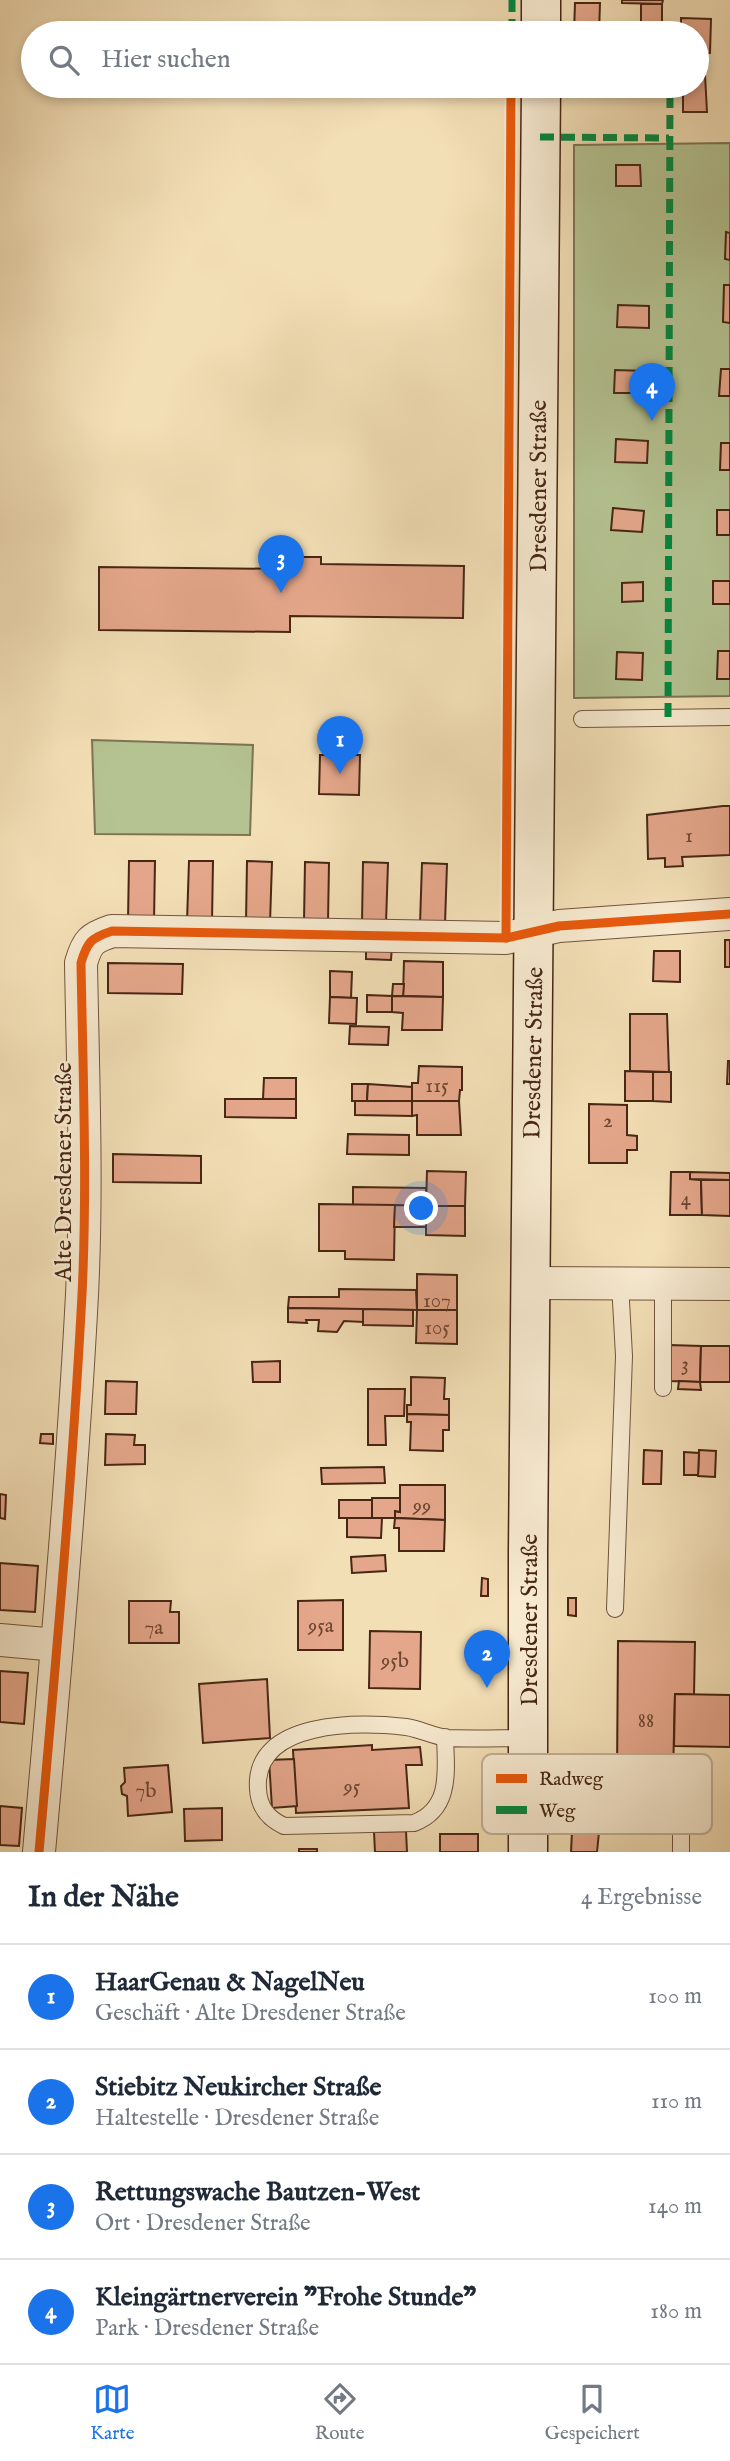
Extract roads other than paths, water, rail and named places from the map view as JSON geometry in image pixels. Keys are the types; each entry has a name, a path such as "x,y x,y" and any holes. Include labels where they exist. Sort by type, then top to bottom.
{"main road":[{"path":"541,0 541,21"},
{"name":"Dresdener Straße","path":"529,1754 541,98"},
{"name":"Dresdener Straße","path":"528,1834 528,1852"}],"street":[{"name":"Alte Dresdener Straße","path":"39,1852 81,1311 84,1123 80,963 86,946 96,936 112,931 506,938 559,926 730,914"},
{"path":"531,1283 730,1284"},
{"path":"0,1640 57,1645"}],"lane":[{"path":"582,719 730,717"},
{"path":"615,1609 624,1356 620,1283"},
{"path":"663,1284 663,1388"},
{"path":"445,1737 446,1780 442,1795 435,1810 427,1818 414,1823 284,1826 275,1821 261,1805 257,1782 263,1761 282,1741 292,1735 344,1726 381,1725 410,1728 445,1737 529,1738"},
{"path":"681,1834 681,1852"}],"place":[{"name":"Kleingärtnerverein \"Frohe Stunde\"","path":"652,421"},
{"name":"Rettungswache Bautzen-West","path":"281,593"},
{"name":"HaarGenau & NagelNeu","path":"340,774"},
{"name":"Stiebitz Neukircher Straße","path":"487,1688"}]}
